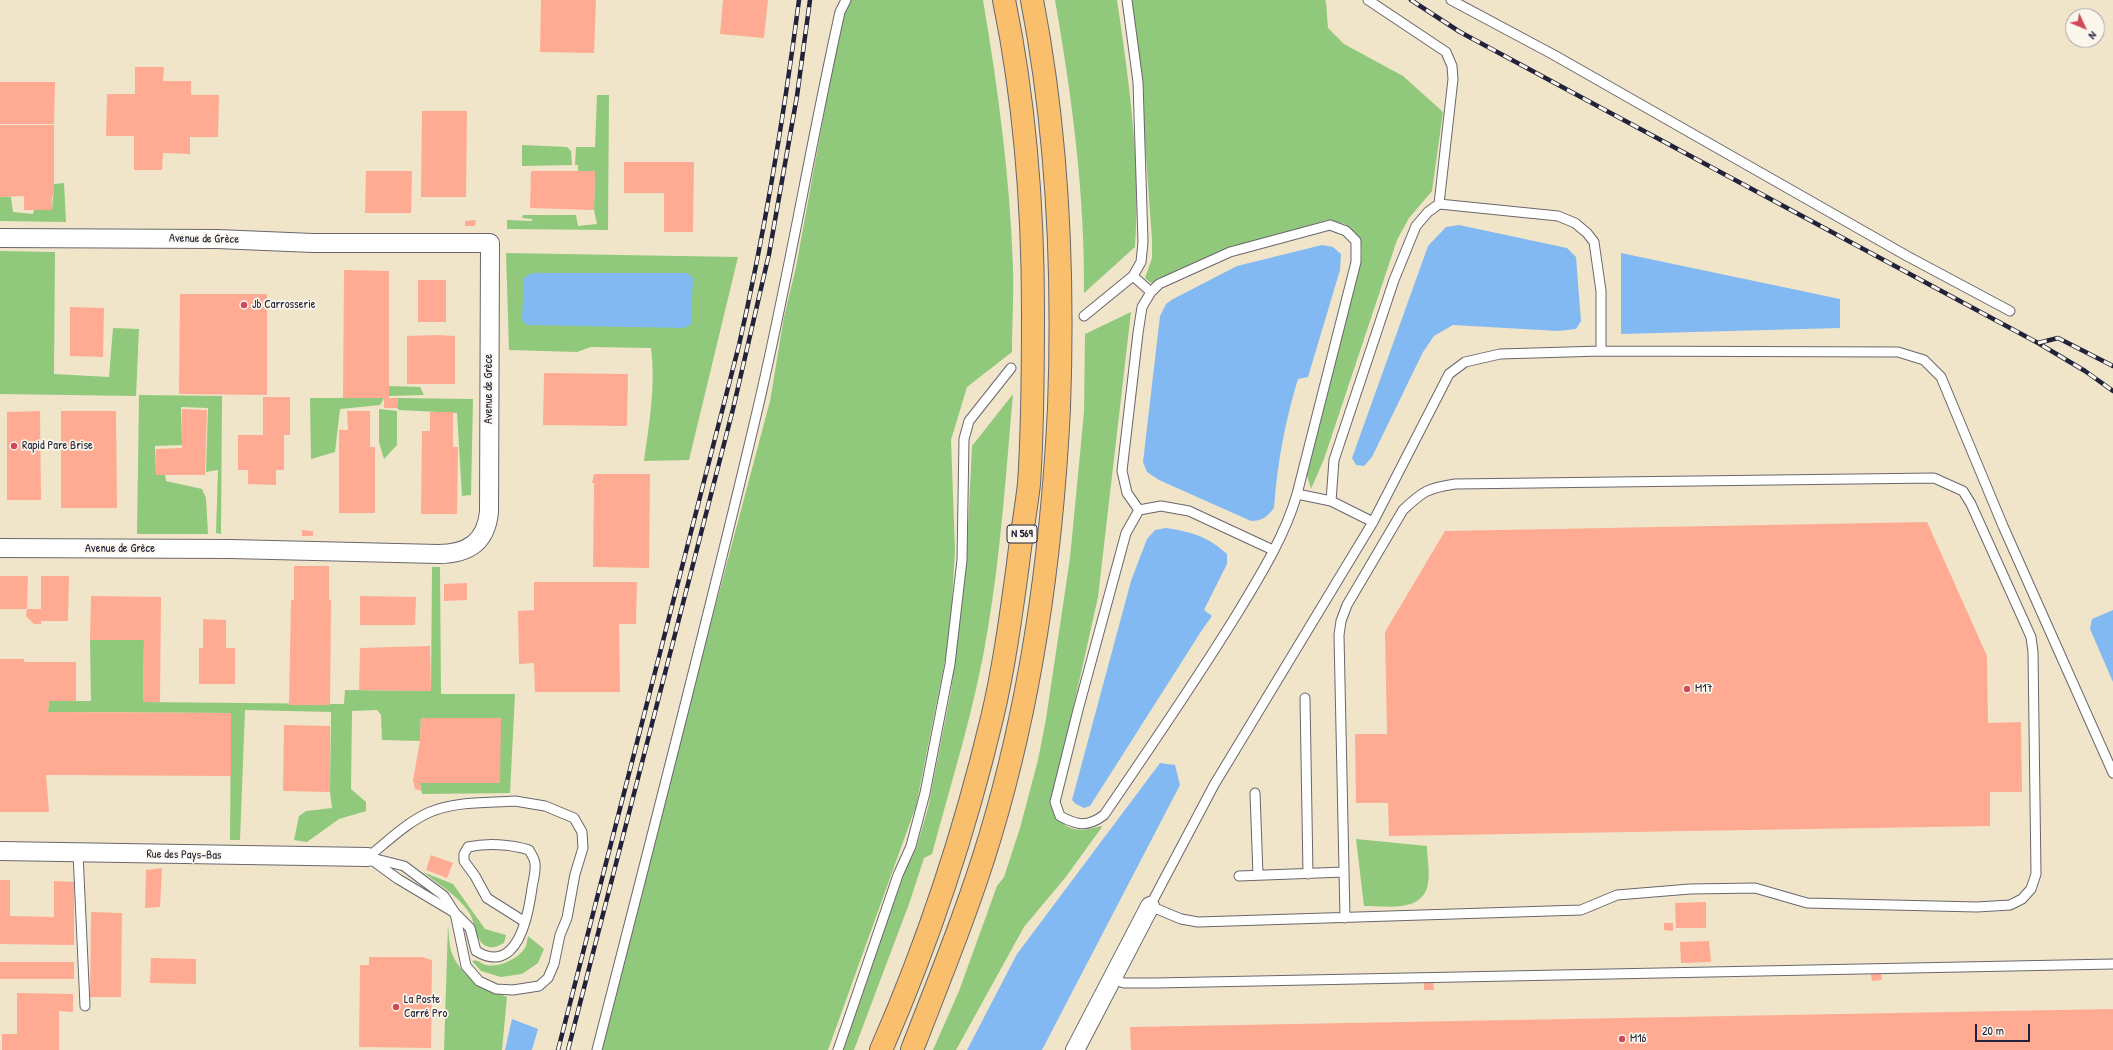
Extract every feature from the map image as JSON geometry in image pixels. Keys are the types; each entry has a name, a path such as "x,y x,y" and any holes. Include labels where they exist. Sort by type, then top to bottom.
{"highway":[{"name":"N 569","path":"881,1050 929,930 963,829 993,715 1012,608 1028,484 1033,376 1033,260 1026,146 1011,31 1004,0"},
{"name":"N 569","path":"912,1050 956,937 990,837 1019,721 1040,612 1055,481 1060,373 1061,262 1053,143 1032,0"}],"street":[{"name":"Avenue de Grèce","path":"0,238 218,239 313,243 490,242 489,512 488,525 484,534 470,547 457,552 438,554 230,549 0,548"},
{"name":"Rue des Pays-Bas","path":"0,851 368,857"},
{"path":"1075,1050 1150,906"}],"lane":[{"path":"597,1050 756,415 793,249 822,90 840,12 846,0"},
{"path":"1084,316 1133,276 1140,262 1143,242 1138,82 1127,0"},
{"path":"1368,0 1446,52 1452,66 1454,79 1439,204"},
{"path":"1451,0 1554,55 1900,252 2010,311"},
{"path":"1330,501 1334,460 1394,280 1416,226 1428,212 1439,204 1558,216 1575,223 1587,232 1594,242 1601,291 1601,351"},
{"path":"1330,224 1346,231 1356,242 1356,262 1290,517 1253,587 1198,678 1104,814 1093,823 1074,824 1060,816 1055,802 1117,563 1126,533 1139,510 1127,493 1122,471 1142,307 1151,292 1159,284 1230,252 1330,224"},
{"path":"1133,276 1151,292"},
{"path":"1345,918 1339,643 1340,620 1347,605 1403,510 1415,498 1432,488 1455,484 1934,478 1963,491 1971,504 2031,637 2033,652 2036,874 2031,889 2022,899 2010,905 1977,906 1807,903 1755,888 1690,890 1617,895 1581,910 1345,918 1198,922 1181,918 1150,906 1214,785 1373,522 1449,374 1465,362 1500,354 1601,351 1898,352 1924,360 1941,378 2003,526 2113,773"},
{"path":"838,1050 898,875 912,846 926,793 950,664 962,560 964,439 969,421 1011,368"},
{"path":"1297,494 1330,501 1373,522"},
{"path":"1139,510 1161,506 1189,512 1272,550"},
{"path":"1305,698 1308,874"},
{"path":"1255,793 1258,875"},
{"path":"515,801 545,806 574,818 582,832 583,848 575,874 567,918 560,935 554,964 548,978 539,986 513,990 496,989 479,981 466,966 455,913 398,879 368,857 415,821 430,812 459,805 515,801"},
{"path":"368,857 404,866 444,896 455,913 470,928 476,951 494,958 503,956 513,949 529,914 535,863 529,850 516,846 478,845 468,848 464,854 464,861 476,876 487,898 525,922"},
{"path":"78,853 85,1006"},
{"path":"1239,876 1344,872"},
{"path":"1112,979 1124,983 1156,983 2113,964"},
{"path":"1085,1031 1085,1050"}],"green space":[{"path":"851,0 983,0 994,66 1009,200 1013,278 1012,352 967,387 951,440 955,550 950,635 916,806 828,1050 602,1050 644,875 770,401 784,317 796,267 841,21"},
{"path":"1055,0 1117,0 1130,92 1136,185 1135,247 1084,293 1084,256 1080,183 1072,109"},
{"path":"1131,0 1325,0 1328,28 1344,44 1403,76 1443,112 1432,191 1409,218 1397,240 1324,459 1311,489 1306,472 1362,253 1361,244 1357,235 1345,224 1327,220 1232,249 1151,283 1145,278 1152,258 1152,240 1139,58"},
{"path":"597,95 609,95 608,230 507,229 507,220 532,221 532,219 522,218 523,215 576,215 578,226 597,224 594,210 595,172 578,171 578,165 575,165 576,147 595,147"},
{"path":"522,145 567,147 571,151 572,165 522,166"},
{"path":"64,183 66,222 0,221 0,197 11,197 13,212 33,214 34,210 52,210 54,184"},
{"path":"0,251 55,252 54,374 109,377 113,328 139,329 136,396 0,394"},
{"path":"506,253 738,257 689,460 644,461 650,419 653,376 651,348 591,347 577,352 509,350"},
{"path":"1131,312 1098,597 1052,803 1059,819 1070,828 1084,830 1102,827 1065,878 1024,927 956,1050 933,1050 959,991 997,886 1004,877 1020,828 1038,760 1046,719 1070,558 1084,412 1085,334"},
{"path":"389,386 420,387 424,395 389,396"},
{"path":"1013,394 1003,511 993,599 977,685 963,741 932,854 924,858 909,904 854,1050 840,1050 907,866 916,849 928,808 951,691 966,567 972,446"},
{"path":"139,395 222,396 221,534 216,533 218,470 206,472 208,408 181,407 182,445 155,446 156,475 165,475 166,481 202,489 206,498 208,534 137,534"},
{"path":"310,398 384,398 380,405 340,409 335,452 311,459"},
{"path":"398,398 473,399 471,495 462,496 457,413 399,410 397,408"},
{"path":"379,409 397,411 397,445 384,459 379,442"},
{"path":"432,567 440,567 441,694 515,694 510,793 422,794 420,783 500,718 421,718 420,741 382,740 381,715 377,710 352,711 351,789 366,802 366,811 339,819 307,842 294,840 299,816 306,811 332,808 330,792 331,712 245,710 240,840 230,840 231,713 48,712 49,701 91,701 90,640 144,640 143,702 344,704 345,690 431,691"},
{"path":"1356,839 1427,846 1429,878 1425,893 1419,899 1403,906 1364,906"},
{"path":"423,872 453,884 485,929 506,935 504,943 491,947 482,943 477,935 471,915 464,905"},
{"path":"448,925 449,941 453,956 463,971 476,982 507,997 502,1050 444,1050"},
{"path":"528,936 544,949 538,963 522,974 501,977 481,971 472,961 477,961 491,966 508,962 518,956 526,947"}],"water":[{"path":"1459,225 1567,248 1576,257 1581,321 1576,329 1558,331 1453,325 1434,336 1423,352 1372,457 1364,466 1356,465 1352,458 1428,246 1446,227"},
{"path":"1322,245 1333,247 1341,254 1340,270 1308,377 1298,379 1293,395 1279,459 1274,508 1264,518 1251,521 1159,480 1147,472 1143,462 1160,316 1166,304 1237,266"},
{"path":"1621,253 1840,299 1840,328 1621,334"},
{"path":"532,273 687,273 693,278 691,324 684,328 527,325 522,320 524,278"},
{"path":"1166,528 1184,531 1199,536 1213,543 1227,554 1227,564 1204,610 1212,616 1090,806 1084,808 1072,800 1131,581 1147,539 1155,530"},
{"path":"2113,610 2113,682 2090,629 2092,619"},
{"path":"1160,763 1175,765 1180,785 1042,1050 967,1050 1017,954"},
{"path":"512,1019 538,1029 532,1050 505,1050"}],"building":[{"path":"541,0 596,0 594,53 540,52"},
{"path":"723,0 768,0 764,38 720,34"},
{"path":"135,67 164,67 163,81 191,81 191,95 219,95 218,137 190,137 190,154 163,153 162,170 134,170 134,136 106,136 107,94 135,94"},
{"path":"0,82 55,82 54,124 0,124"},
{"path":"422,111 467,111 466,197 421,197"},
{"path":"0,125 54,125 54,196 52,196 52,210 24,210 24,196 0,197"},
{"path":"624,162 694,162 693,232 664,232 664,193 624,193"},
{"path":"366,171 412,171 411,213 365,213"},
{"path":"531,171 595,171 594,210 530,208"},
{"path":"476,220 475,226 465,226 465,221"},
{"path":"344,270 389,271 389,398 398,398 397,408 384,408 384,398 343,398"},
{"path":"418,280 446,280 446,322 418,322"},
{"path":"180,294 267,294 267,395 179,394"},
{"path":"70,307 104,308 103,357 70,356"},
{"path":"407,336 455,336 455,384 407,384"},
{"path":"544,373 628,374 627,426 543,425"},
{"path":"263,397 290,397 290,435 284,435 284,470 276,470 276,485 248,484 248,470 238,470 238,435 263,435"},
{"path":"182,409 207,410 205,475 156,475 156,449 182,448"},
{"path":"40,411 41,500 7,500 7,412"},
{"path":"61,411 116,411 117,508 61,508"},
{"path":"347,411 370,411 370,447 375,447 375,513 339,513 339,430 348,430"},
{"path":"430,412 453,412 453,447 458,447 457,514 421,514 422,431 430,431"},
{"path":"594,474 650,474 649,568 593,567 594,483 592,483"},
{"name":"M17","path":"1927,522 1987,656 1988,723 2021,722 2022,792 1990,792 1990,826 1389,836 1388,803 1356,803 1355,734 1387,734 1385,632 1445,531"},
{"path":"302,530 313,531 313,536 302,536"},
{"path":"294,566 329,566 329,600 331,600 330,705 289,705 291,600 294,600"},
{"path":"0,576 28,576 27,609 0,609"},
{"path":"41,576 69,576 68,621 41,621 41,624 34,624 26,616 27,609 41,609"},
{"path":"534,582 637,582 636,624 619,624 620,692 535,692 534,663 519,664 518,611 534,610"},
{"path":"467,583 467,600 444,601 444,584"},
{"path":"91,596 161,597 160,702 143,702 144,640 90,640"},
{"path":"360,596 416,597 415,625 360,625"},
{"path":"203,619 226,620 226,648 235,648 235,684 199,684 199,648 203,648"},
{"path":"430,646 431,691 359,690 360,648"},
{"path":"0,659 24,659 24,662 76,662 76,701 49,701 48,712 231,713 231,776 46,775 49,812 0,812"},
{"path":"421,718 501,718 500,783 420,783 421,791 415,789 413,780 420,741"},
{"path":"284,725 330,726 330,792 283,791"},
{"path":"431,855 453,863 447,878 426,870"},
{"path":"162,868 160,907 145,908 146,870"},
{"path":"0,880 10,880 10,916 54,917 54,881 74,882 74,945 0,944"},
{"path":"1706,902 1706,928 1676,928 1675,903"},
{"path":"91,912 122,913 121,997 90,997"},
{"path":"1664,923 1673,923 1673,931 1664,930"},
{"path":"1709,941 1711,962 1681,963 1680,942"},
{"name":"La Poste Carré Pro","path":"369,957 422,957 432,960 431,1048 359,1047 360,965 369,965"},
{"path":"151,958 196,959 196,984 150,983"},
{"path":"0,962 74,962 74,979 0,979"},
{"path":"1881,973 1882,980 1872,981 1871,974"},
{"path":"1433,982 1434,990 1424,990 1424,983"},
{"path":"17,993 73,994 73,1012 59,1011 59,1050 2,1050 2,1034 17,1034"},
{"name":"M16","path":"2113,1009 2113,1050 1131,1050 1130,1027"}],"railway":[{"path":"558,1050 739,345 773,173 799,0"},
{"path":"568,1050 733,409 769,254 797,96 810,0"},
{"path":"1411,0 1460,32 2038,343 2085,371 2113,391"},
{"path":"2038,343 2058,338 2113,366"}],"place":[{"name":"Jb Carrosserie","path":"244,305"},
{"name":"Rapid Pare Brise","path":"14,446"},
{"name":"M17","path":"1687,689"},
{"name":"La Poste Carré Pro","path":"396,1007"},
{"name":"M16","path":"1622,1039"}]}
